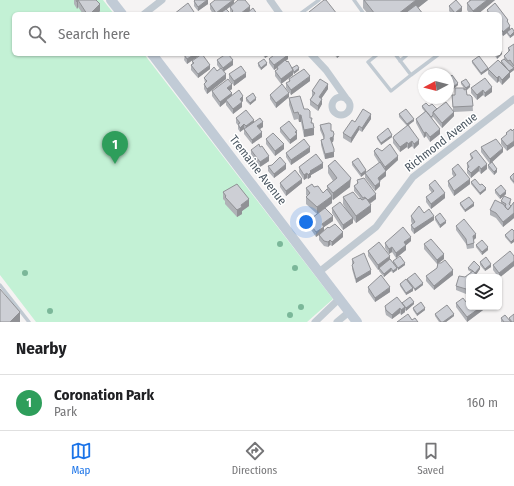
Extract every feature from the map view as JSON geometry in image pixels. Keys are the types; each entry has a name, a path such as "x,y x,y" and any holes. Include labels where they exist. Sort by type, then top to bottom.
{"main road":[{"name":"Tremaine Avenue","path":"153,56 238,172 357,322"}],"street":[{"path":"147,12 162,0"},
{"path":"270,0 279,12"},
{"path":"313,56 337,85 348,101 350,107 348,112 339,115 334,112 332,107 333,101 338,98 344,98 348,101"},
{"path":"337,85 339,90 338,98"},
{"name":"Richmond Avenue","path":"318,272 376,227 413,177 514,99"},
{"path":"315,322 339,299"},
{"path":"337,322 349,312"}],"lane":[{"path":"303,12 319,0"},
{"path":"354,0 363,12"},
{"path":"376,56 368,62 390,91 436,56"},
{"path":"396,56 411,75"},
{"path":"400,61 406,56"},
{"path":"0,285 29,322"}],"green space":[{"path":"0,0 103,0 112,12 12,12 12,56 146,56 333,299 307,322 36,322 0,275"}],"building":[{"path":"78,0 96,0 100,4 92,12 86,12"},
{"path":"207,0 198,7 194,1"},
{"path":"215,0 233,0 217,12 215,12 210,4"},
{"path":"238,0 245,0 250,6 242,12 232,12 233,11 230,7"},
{"path":"326,0 335,12 309,12"},
{"path":"364,0 416,0 401,12 373,12"},
{"path":"456,0 462,7 454,12 449,6"},
{"path":"471,0 487,0 473,11 467,3"},
{"path":"188,3 194,12 177,12"},
{"path":"495,3 502,12 488,12 487,10"},
{"path":"416,5 421,12 407,12"},
{"path":"253,8 256,12 248,12"},
{"path":"226,9 229,12 222,12"},
{"path":"502,12 508,20 507,21 510,26 503,32"},
{"path":"512,28 514,32 510,36 507,32"},
{"path":"514,44 514,66 510,60 508,61 504,56 510,50 508,48"},
{"path":"185,56 192,56 187,59"},
{"path":"199,56 203,56 210,65 198,74 191,65 194,63 192,61"},
{"path":"223,56 230,56 233,60 223,68 217,60"},
{"path":"273,56 287,56 274,65 269,59"},
{"path":"479,56 488,68 481,73 472,61"},
{"path":"264,59 267,63 261,68 258,63"},
{"path":"504,59 514,68 509,71 501,61"},
{"path":"285,60 287,62 288,61 293,70 281,79 275,71 278,69 277,67"},
{"path":"498,60 510,72 502,80 499,76 497,78 488,69"},
{"path":"297,65 299,68 294,72 292,68"},
{"path":"241,66 246,73 234,81 229,74"},
{"path":"214,67 217,71 221,68 226,74 207,89 204,84 207,81 204,78"},
{"path":"304,69 310,76 291,90 286,83 290,81 289,79"},
{"path":"454,78 458,83 454,86"},
{"path":"485,78 492,87 485,93 483,90 477,95 471,88"},
{"path":"228,79 232,84 227,88 232,93 220,102 212,91"},
{"path":"320,79 328,84 319,97 322,99 318,106 310,100 315,93 312,91"},
{"path":"466,79 470,85 466,88 461,82"},
{"path":"282,84 289,93 276,103 270,95"},
{"path":"455,88 466,89 467,95 472,97 473,106 453,107"},
{"path":"239,90 243,96 240,99 242,102 233,109 226,100"},
{"path":"253,93 256,98 250,103 246,98"},
{"path":"300,96 304,109 308,109 310,111 310,118 312,118 311,123 313,123 314,128 304,130 301,115 299,115 298,112 294,113 289,98"},
{"path":"425,104 429,106 432,104 437,109 433,112 431,117 422,106"},
{"path":"443,104 448,104 454,112 442,123 433,112"},
{"path":"363,109 371,114 362,128 359,126 351,138 343,133 352,120 355,122"},
{"path":"406,109 414,119 407,124 399,114"},
{"path":"246,110 254,120 246,126 244,124 240,128 238,124 240,123 236,118"},
{"path":"426,111 440,129 430,137 426,132 424,133 416,119"},
{"path":"260,118 263,122 257,126 262,132 252,140 244,129"},
{"path":"289,121 297,131 295,132 297,134 290,140 280,128"},
{"path":"331,124 331,131 333,131 334,134 333,137 330,138 334,152 325,154 321,140 324,139 324,135 320,125"},
{"path":"408,125 419,140 414,144 412,141 408,144 407,142 400,147 393,138"},
{"path":"388,128 392,135 381,143 377,137"},
{"path":"511,129 512,131 514,129 514,141 507,146 501,139"},
{"path":"273,133 284,144 275,151 266,139"},
{"path":"304,139 310,147 291,160 286,153"},
{"path":"496,139 503,148 490,159 481,147"},
{"path":"259,144 269,156 260,162 251,150"},
{"path":"390,144 398,156 385,167 374,151 377,148 382,151"},
{"path":"476,150 487,164 481,169 479,166 471,173 467,169 469,167 467,163 473,158 470,154"},
{"path":"316,154 323,163 310,171 311,172 308,175 307,173 304,175 299,167"},
{"path":"280,157 286,164 274,174 268,166 272,165"},
{"path":"358,158 366,170 361,174 352,162"},
{"path":"335,160 351,178 333,193 327,186 337,178 328,166"},
{"path":"380,162 386,171 378,178 380,182 375,186 365,173"},
{"path":"492,162 497,169 494,172 488,165"},
{"path":"458,164 470,179 454,191 448,181 456,175 452,169"},
{"path":"295,170 302,179 286,191 280,183"},
{"path":"514,173 514,182 510,177"},
{"path":"364,178 376,194 368,200 365,197 363,198 354,186 358,183 357,180"},
{"path":"475,179 480,185 482,184 486,188 480,193 471,182"},
{"path":"435,180 445,193 431,204 426,197 434,191 429,185"},
{"path":"237,184 249,199 237,210 225,197 226,196 223,192"},
{"path":"312,184 314,187 318,186 323,193 327,189 332,196 317,207 306,197 310,193 306,188"},
{"path":"501,185 506,191 500,196 495,190"},
{"path":"353,192 359,199 360,198 362,200 366,198 371,205 356,216 343,197"},
{"path":"504,196 511,199 509,204 511,206 508,210 505,207 506,204 501,201"},
{"path":"469,197 474,203 465,210 460,203"},
{"path":"495,200 503,204 508,210 514,202 514,213 503,222 496,213 490,210"},
{"path":"340,202 353,218 343,225 332,208"},
{"path":"419,206 424,213 429,209 434,216 414,229 411,225 415,222 411,216"},
{"path":"325,208 333,216 322,224 324,227 316,232 308,221"},
{"path":"440,213 446,221 440,225 435,217"},
{"path":"464,219 476,234 473,236 474,243 467,245 466,239 456,226"},
{"path":"335,224 343,232 332,242 330,240 328,242 324,241 319,235 328,227 329,228"},
{"path":"403,227 411,237 404,242 406,245 396,253 392,247 389,249 385,243"},
{"path":"512,229 514,231 514,239 511,242 505,235"},
{"path":"431,239 444,254 437,260 424,244"},
{"path":"482,240 488,247 482,252 476,245"},
{"path":"379,242 390,256 378,265 368,251"},
{"path":"510,251 514,256 514,261 499,273 493,265"},
{"path":"364,253 371,270 356,279 352,259"},
{"path":"400,256 405,263 398,268 393,261"},
{"path":"486,257 491,264 485,269 480,262"},
{"path":"390,259 397,268 393,271 391,268 384,274 379,268"},
{"path":"445,260 453,270 434,286 426,276 437,268 438,263"},
{"path":"474,261 480,267 475,273 468,268"},
{"path":"415,273 423,283 415,289 407,279"},
{"path":"381,275 390,287 375,298 368,287"},
{"path":"459,276 466,276 466,289 456,286"},
{"path":"406,279 413,288 406,293 400,284"},
{"path":"0,289 20,312 10,322 0,322"},
{"path":"397,297 405,307 401,310 400,308 392,315 386,310 385,306"},
{"path":"410,297 414,302 406,308 402,303"},
{"path":"463,298 466,302 466,310 477,310 467,317 456,303"},
{"path":"421,302 425,308 417,314 413,308"},
{"path":"447,305 454,314 441,322 435,314"},
{"path":"408,314 412,320 415,318 418,322 397,322"},
{"path":"514,314 514,322 512,322 509,318"},
{"path":"505,315 511,322 504,322 501,318"}],"place":[{"name":"Coronation Park","path":"115,164"}]}
